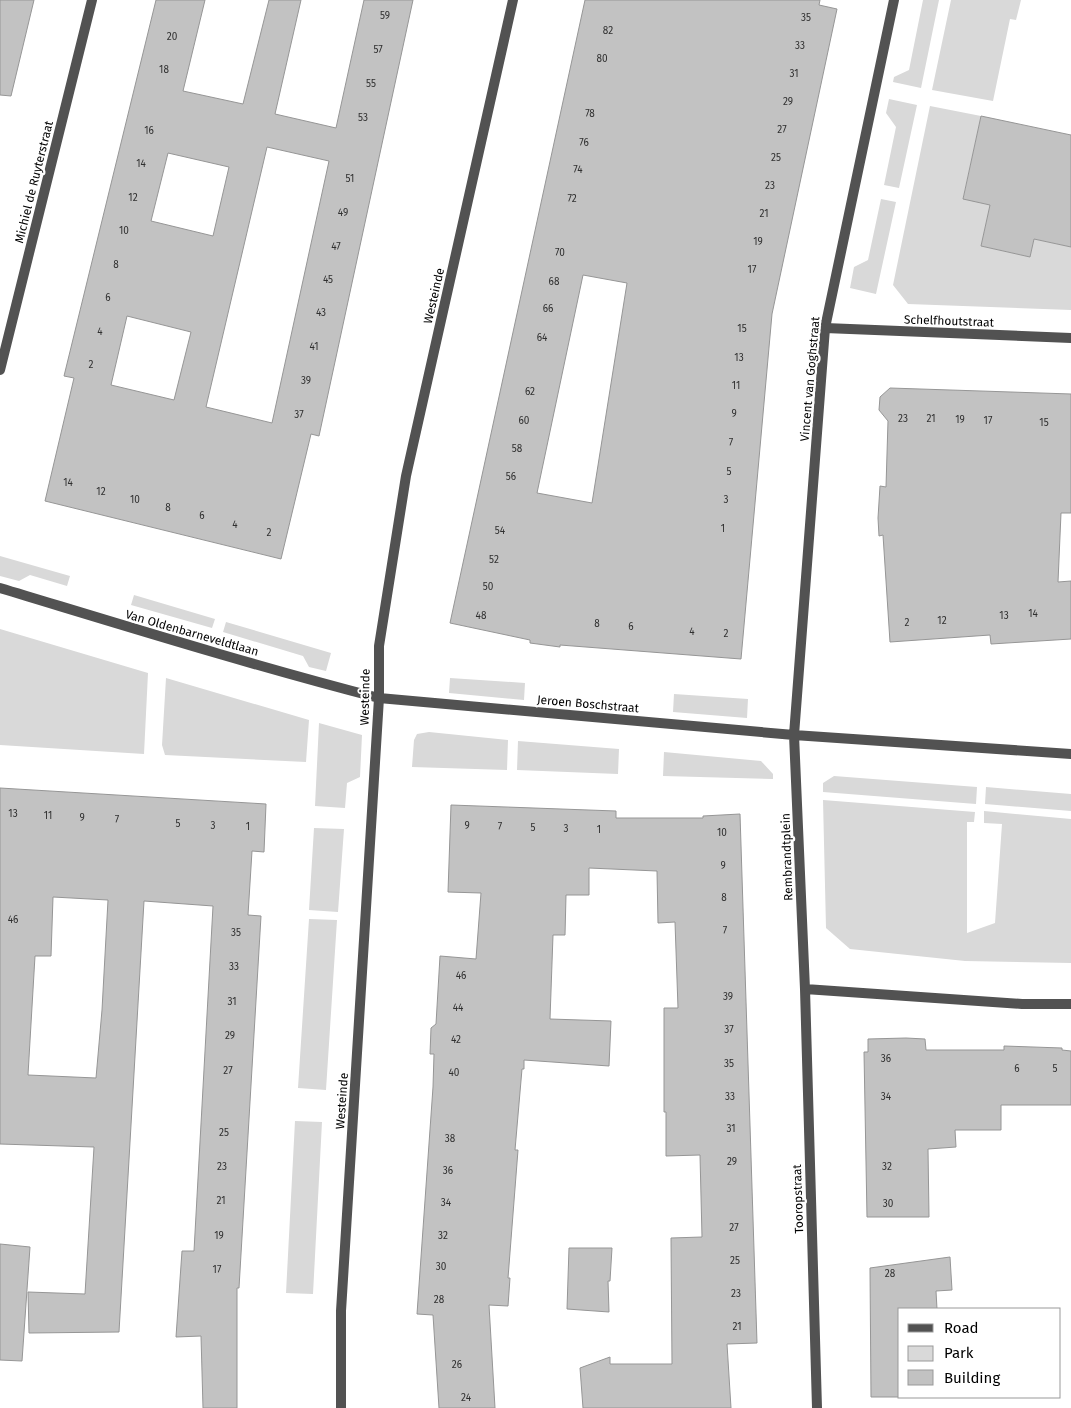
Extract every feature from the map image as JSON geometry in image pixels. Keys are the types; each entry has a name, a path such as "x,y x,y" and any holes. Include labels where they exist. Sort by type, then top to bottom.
{"street":[{"name":"Michiel de Ruyterstraat","path":"0,370 92,0"},
{"name":"Westeinde","path":"342,1408 342,1302 379,698 379,646 406,476 513,0"},
{"name":"Vincent van Goghstraat","path":"794,735 825,328 894,0"},
{"name":"Schelfhoutstraat","path":"825,328 1071,338"},
{"name":"Van Oldenbarneveldtlaan","path":"0,588 316,682 379,698"},
{"name":"Jeroen Boschstraat","path":"379,698 794,735"},
{"path":"794,735 1071,754"},
{"name":"Rembrandtplein","path":"794,735 805,989"},
{"path":"805,989 1022,1004 1071,1004"},
{"name":"Tooropstraat","path":"805,989 817,1408"}],"green space":[{"path":"923,0 939,0 921,88 893,82 894,77 909,70"},
{"path":"951,0 1021,0 1016,20 1010,19 993,101 932,90"},
{"path":"889,99 917,105 899,188 884,185 896,127 886,113"},
{"path":"930,106 981,116 963,198 990,205 981,246 1030,257 1034,239 1071,247 1071,310 908,304 893,285"},
{"path":"881,199 896,202 876,294 850,288 854,267 868,260"},
{"path":"0,556 70,576 67,586 30,575 19,581 0,576"},
{"path":"134,595 215,619 212,628 131,605"},
{"path":"226,622 331,653 326,671 309,667 303,656 223,632"},
{"path":"0,629 148,673 144,754 0,745"},
{"path":"166,678 309,720 306,762 165,755 162,745"},
{"path":"450,678 525,683 524,700 449,693"},
{"path":"674,694 748,699 747,718 673,712"},
{"path":"319,723 362,735 360,777 347,783 345,808 315,806"},
{"path":"429,732 508,740 507,770 412,767 414,740 417,734"},
{"path":"518,741 619,749 618,774 517,770"},
{"path":"664,752 761,761 773,774 773,779 663,776"},
{"path":"834,776 977,787 976,804 823,792 823,783"},
{"path":"986,787 1071,794 1071,811 985,804"},
{"path":"823,800 975,812 974,822 967,822 967,933 995,923 1002,824 984,823 984,811 1071,819 1071,963 965,961 850,949 826,928"},
{"path":"314,828 344,829 338,912 309,910"},
{"path":"309,919 337,920 326,1090 298,1088"},
{"path":"295,1121 322,1122 313,1294 286,1293"}],"building":[{"path":"0,0 34,0 11,96 0,95"},
{"path":"156,0 205,0 183,91 243,104 269,0 301,0 275,114 336,128 364,0 413,0 319,436 311,434 281,559 45,501 74,378 64,376","holes":["267,147 329,161 272,423 206,407","168,153 229,167 213,236 151,221","127,316 191,332 174,400 111,385"]},
{"path":"585,0 820,0 819,5 837,9 772,314 741,659 560,645 560,647 530,643 530,640 450,623","holes":["583,275 627,283 592,503 537,493"]},
{"path":"981,116 1071,135 1071,247 1034,239 1030,257 981,246 990,205 963,199"},
{"path":"890,388 1071,394 1071,513 1061,513 1058,582 1071,581 1071,639 991,644 990,635 890,642 883,535 879,536 878,518 880,486 886,487 888,421 879,410 880,397"},
{"path":"0,788 266,804 264,852 252,851 248,915 261,916 239,1288 237,1288 237,1408 203,1408 201,1336 176,1337 182,1251 194,1251 213,906 144,901 119,1332 29,1333 28,1292 85,1294 94,1147 0,1144","holes":["53,897 108,900 96,1078 28,1075 35,956 51,956"]},
{"path":"451,805 616,811 616,818 703,818 703,816 740,814 757,1343 727,1344 731,1408 583,1408 580,1368 610,1357 610,1364 672,1364 671,1238 702,1237 700,1155 666,1156 664,1008 678,1008 675,922 658,923 657,871 589,868 589,895 566,895 565,935 553,935 550,1019 611,1021 609,1066 524,1060 515,1150 518,1150 508,1278 510,1278 508,1306 489,1305 495,1408 439,1408 433,1315 417,1314 433,1087 434,1054 430,1054 431,1028 436,1024 440,956 476,959 481,893 448,892"},
{"path":"868,1039 925,1039 926,1050 1004,1050 1004,1046 1062,1048 1062,1050 1071,1051 1071,1105 1001,1105 1001,1130 955,1130 956,1147 928,1149 929,1217 867,1217 864,1052 868,1052"},
{"path":"0,1244 30,1247 22,1361 0,1360"},
{"path":"569,1248 612,1248 610,1281 608,1281 609,1312 567,1309"},
{"path":"950,1257 952,1290 936,1291 937,1308 898,1308 898,1397 871,1397 870,1268"}]}
